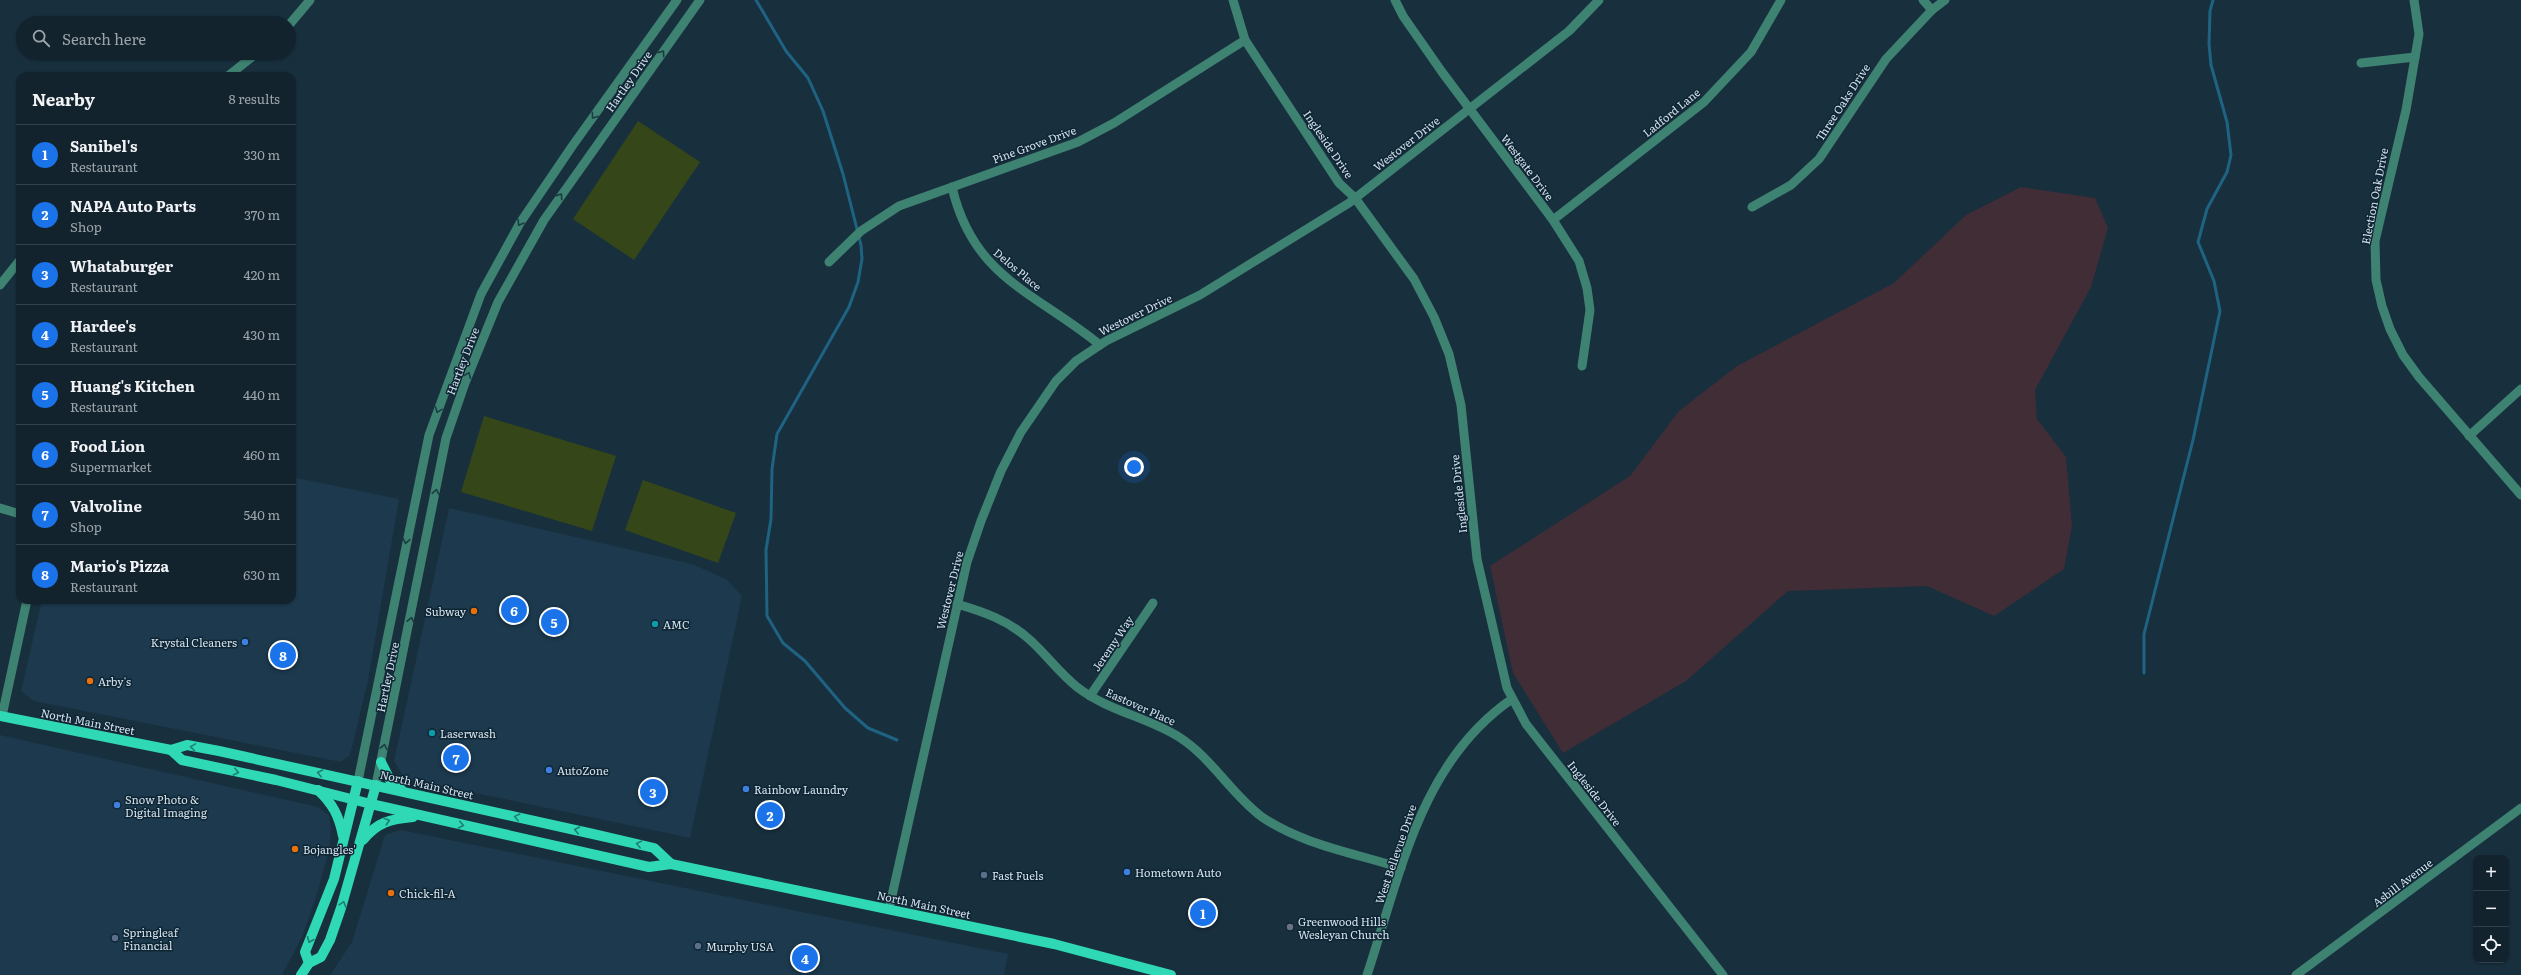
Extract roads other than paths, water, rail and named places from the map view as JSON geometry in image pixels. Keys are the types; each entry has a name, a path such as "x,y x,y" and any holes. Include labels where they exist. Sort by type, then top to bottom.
{"main road":[{"name":"North Main Street","path":"1,716 171,750 187,745 404,791 654,848 671,864"},
{"name":"North Main Street","path":"171,750 182,760 649,867 671,864 889,909 1054,944 1171,975"},
{"path":"205,765 213,760 219,751"},
{"path":"381,762 390,780 404,791"},
{"path":"309,963 305,952 334,879 358,781"},
{"path":"301,975 309,963 321,957 330,940 360,844 376,785"},
{"path":"318,790 339,816 344,838"},
{"path":"360,844 372,828 385,821 423,816"}],"street":[{"path":"296,17 310,0"},
{"name":"Hartley Drive","path":"358,781 429,434 481,294 520,223 573,145 677,0"},
{"name":"Hartley Drive","path":"376,785 446,438 465,383 498,302 544,220 700,0"},
{"name":"Ingleside Drive","path":"1233,0 1245,40 1339,183 1355,198 1414,278 1434,317 1449,354 1461,405 1477,559 1507,688 1512,700 1526,724 1723,975"},
{"name":"Westgate Drive","path":"1396,0 1403,16 1469,109 1553,220 1579,261 1587,288 1590,310 1582,366"},
{"name":"Westover Drive","path":"889,909 957,604 981,521 1001,471 1021,432 1056,381 1076,361 1100,345 1200,295 1355,198 1569,31 1599,0"},
{"name":"Ladford Lane","path":"1553,220 1704,102 1750,52 1781,0"},
{"path":"1924,0 1932,10"},
{"name":"Three Oaks Drive","path":"1752,207 1791,185 1819,159 1886,59 1932,10 1945,0"},
{"name":"Election Oak Drive","path":"2414,0 2419,34 2406,110 2375,241 2376,280 2390,329 2403,355 2469,436 2521,495"},
{"name":"Pine Grove Drive","path":"828,262 861,231 886,213 952,187 1078,142 1114,123 1245,40"},
{"path":"2360,63 2415,57"},
{"path":"233,72 248,60"},
{"name":"Delos Place","path":"952,187 964,225 987,260 1026,293 1100,345"},
{"path":"0,285 16,265"},
{"path":"2469,436 2521,389"},
{"path":"0,508 16,513"},
{"name":"Jeremy Way","path":"1090,696 1153,603"},
{"path":"1,716 26,604"},
{"name":"Eastover Place","path":"957,604 988,613 1012,626 1029,640 1076,686 1090,696 1118,711 1157,725 1187,742 1213,765 1248,804 1274,824 1320,844 1401,868"},
{"name":"West Bellevue Drive","path":"1367,975 1415,828 1438,780 1476,728 1512,700"},
{"name":"Asbill Avenue","path":"2296,975 2521,808"}],"waterway":[{"path":"756,0 786,51 808,78 823,111 843,174 861,245 862,259 858,282 849,307 777,434 772,469 771,519 766,550 767,616 783,643 805,661 845,708 868,728 897,740"},
{"path":"2144,673 2144,634 2193,440 2220,311 2214,281 2198,242 2207,209 2227,172 2231,155 2227,122 2211,65 2209,44 2210,11 2213,0"}],"place":[{"name":"Food Lion","path":"514,610"},
{"name":"Subway","path":"474,611"},
{"name":"Huang's Kitchen","path":"554,622"},
{"name":"AMC","path":"655,624"},
{"name":"Krystal Cleaners","path":"245,642"},
{"name":"Mario's Pizza","path":"283,655"},
{"name":"Arby's","path":"90,681"},
{"name":"Laserwash","path":"432,733"},
{"name":"Valvoline","path":"456,758"},
{"name":"AutoZone","path":"549,770"},
{"name":"Rainbow Laundry","path":"746,789"},
{"name":"Whataburger","path":"653,792"},
{"name":"Snow Photo & Digital Imaging","path":"117,805"},
{"name":"NAPA Auto Parts","path":"770,815"},
{"name":"Bojangles'","path":"295,849"},
{"name":"Hometown Auto","path":"1127,872"},
{"name":"Fast Fuels","path":"984,875"},
{"name":"Chick-fil-A","path":"391,893"},
{"name":"Sanibel's","path":"1203,913"},
{"name":"Greenwood Hills Wesleyan Church","path":"1290,927"},
{"name":"Springleaf Financial","path":"115,938"},
{"name":"Murphy USA","path":"698,946"},
{"name":"Hardee's","path":"805,958"}]}
